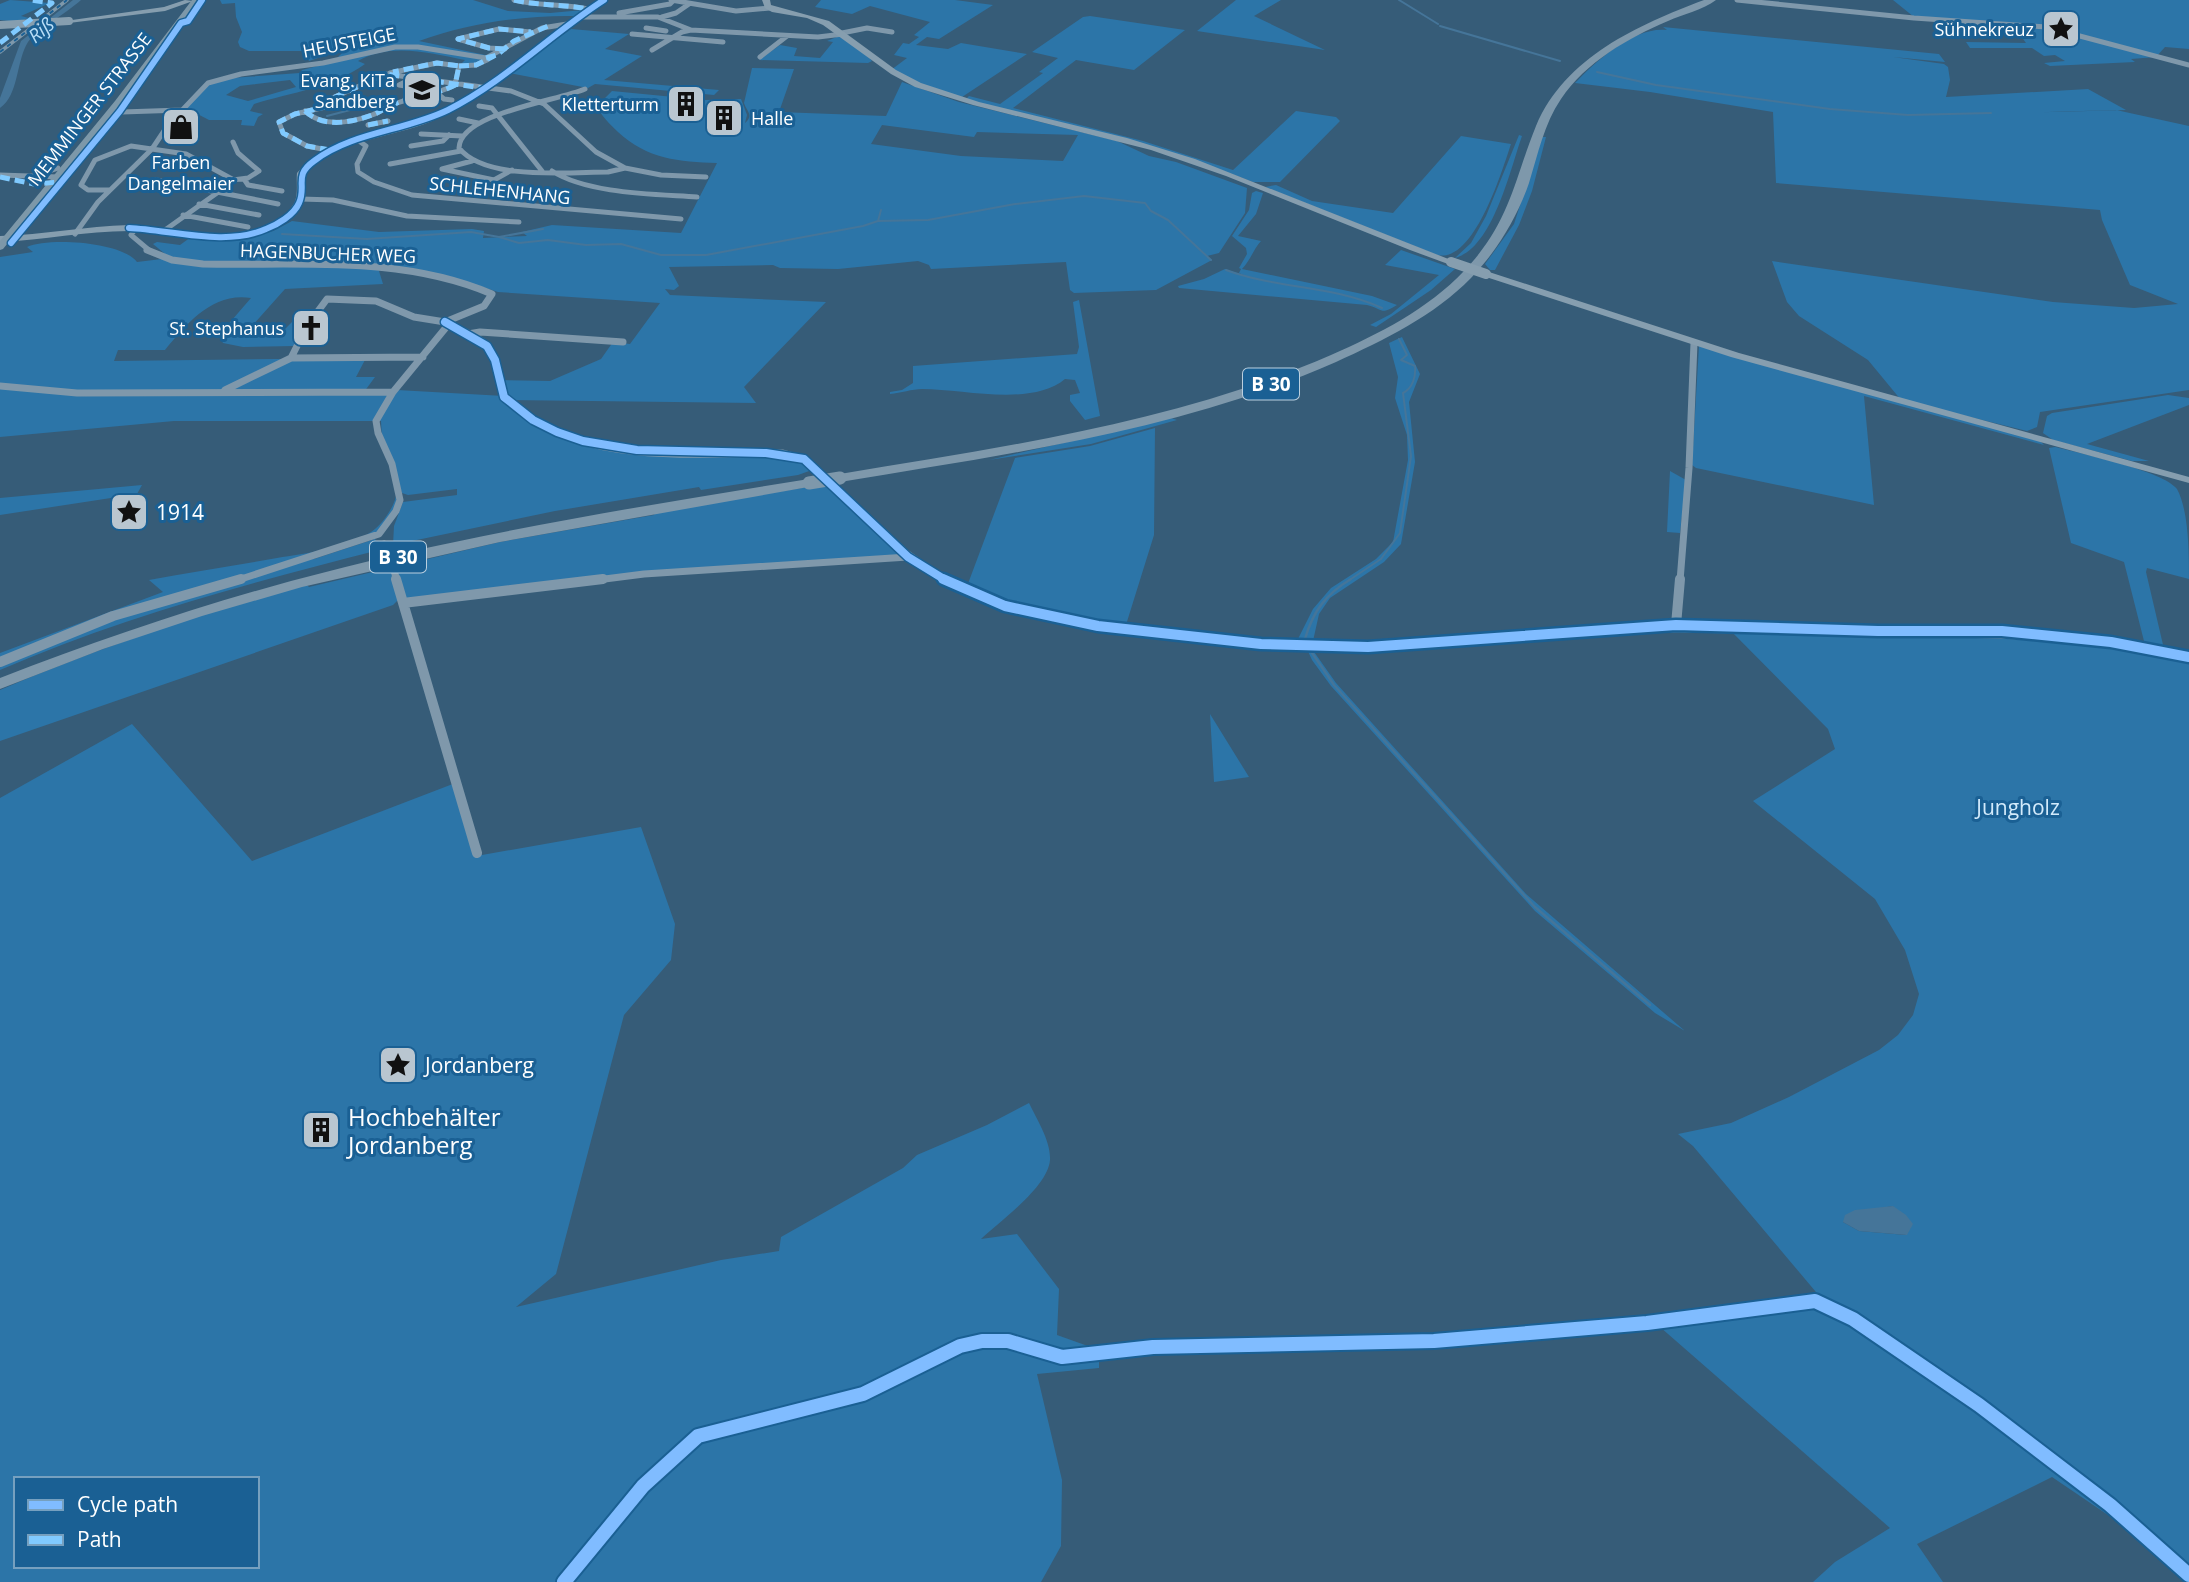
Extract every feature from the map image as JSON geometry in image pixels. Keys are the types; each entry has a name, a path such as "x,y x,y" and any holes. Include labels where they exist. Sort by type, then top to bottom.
{"highway":[{"name":"B 30","path":"0,677 180,610 348,562 520,525 811,478 835,478 998,452 1160,417 1256,389 1322,364 1375,339 1436,302 1455,287 1487,254 1503,231 1545,117 1566,82 1611,42 1652,20 1701,0"},
{"name":"B 30","path":"1566,82 1618,43 1671,16 1712,0"},
{"name":"B 30","path":"0,684 157,624 330,573 526,530 811,478"}],"main road":[{"name":"MEMMINGER STRASSE","path":"1,242 189,0"},
{"name":"MEMMINGER STRASSE","path":"55,174 113,109 177,14 196,0"}],"street":[{"path":"0,26 177,14 189,0"},
{"path":"514,0 536,5 569,5 588,9"},
{"path":"1,242 136,228 217,236 247,234 284,219 297,207 301,199 301,173 316,159 359,141 430,119 482,88 567,24 604,0"},
{"path":"612,16 670,4 673,0 736,11 768,4 818,19 843,34 894,74 962,99 1094,131 1181,157 1451,262 1694,343 2189,480"},
{"path":"703,6 715,0"},
{"path":"1737,0 1927,19 2046,27 2189,65"},
{"path":"577,17 656,17 676,13 689,4"},
{"path":"68,22 177,14"},
{"path":"656,17 646,28 632,34 723,42"},
{"path":"656,17 691,30"},
{"path":"332,151 307,146 283,134 279,122 304,111 334,105 328,100 386,74 437,63 476,65 497,55 531,32 552,25 567,24"},
{"path":"646,28 682,32"},
{"path":"652,50 682,32 691,30 825,37 867,28 892,32"},
{"path":"505,49 489,48 458,39 499,29 531,32"},
{"path":"760,57 787,36"},
{"name":"HEUSTEIGE","path":"75,234 110,190 152,149 168,125 208,83 253,72 323,63 383,48 418,47 479,58 497,55"},
{"path":"455,85 459,66"},
{"path":"386,74 519,93 544,104 596,152 625,168 661,175 706,177"},
{"path":"304,111 316,121 338,122 378,112 394,103 420,101 455,85"},
{"path":"472,162 461,151 459,144 462,136 478,123 585,89"},
{"path":"438,94 444,99 452,100"},
{"path":"480,106 492,108 542,171"},
{"path":"113,109 129,112"},
{"path":"105,118 129,112 182,110"},
{"path":"368,125 388,121 378,112"},
{"path":"458,119 478,123"},
{"path":"338,122 346,130"},
{"path":"421,134 462,136"},
{"path":"411,146 443,141 449,135"},
{"name":"SCHLEHENHANG","path":"359,141 366,146 358,160 359,172 380,183 420,196 681,219"},
{"path":"165,230 233,180 258,173 259,169 238,153 233,142"},
{"path":"110,190 91,190 82,186 95,160 127,146 193,156 233,180"},
{"path":"390,164 461,151"},
{"path":"512,170 494,180 443,170 472,162 512,170 608,172 625,168"},
{"path":"552,171 558,177 569,181 696,197"},
{"path":"26,177 55,174"},
{"path":"0,175 26,177 55,174"},
{"path":"244,178 248,185 282,191"},
{"path":"156,180 278,204"},
{"path":"301,199 333,200 407,216 519,222"},
{"path":"199,204 259,215"},
{"path":"183,215 248,227"},
{"name":"HAGENBUCHER WEG","path":"136,228 131,235 135,239 157,257 171,260 214,264 398,269 455,280 492,294 484,306 447,323"},
{"path":"291,358 307,326 329,299 376,301 411,316 447,323 486,345 496,359 502,396 541,424 591,444 641,451 783,453 804,459 811,478"},
{"path":"0,662 113,616 292,565 379,534 396,511 400,500 392,464 376,429 376,421 393,392 442,334 447,323"},
{"path":"442,334 490,332 623,342"},
{"path":"1676,625 1689,468 1694,343"},
{"path":"221,392 291,358 423,358"},
{"path":"0,386 77,393 393,392"},
{"path":"835,478 908,557 939,577 979,596 1040,615 1098,626 1261,644 1368,646 1676,625 1878,631 2003,631 2111,642 2189,657"},
{"path":"379,534 393,567 477,853"},
{"path":"403,603 662,572 908,557"},
{"path":"564,1582 647,1482 679,1450 698,1436 863,1394 961,1346 982,1341 1008,1341 1062,1357 1164,1347 1434,1341 1647,1323 1815,1301 1853,1319 1979,1405 2110,1505 2189,1575"}],"green space":[{"path":"10,0 50,3 21,16 29,18 19,22 0,20 0,4"},
{"path":"220,0 473,0 508,11 550,13 583,10 576,16 536,17 477,25 419,41 490,56 474,63 461,64 465,60 411,51 397,50 371,55 358,61 365,64 339,79 254,104 250,111 263,114 258,117 254,126 241,125 242,120 209,120 186,108 208,85 231,78 300,73 302,70 333,62 345,50 353,47 331,50 330,54 309,61 304,51 249,51 240,47 238,42 242,32 236,17 235,3 222,4","holes":["290,80 296,87 248,101 226,95 240,86"]},
{"path":"821,0 955,0 993,5 939,39 927,37 916,45 948,49 961,43 1027,54 962,97 924,86 891,70 907,58 894,55 903,43 909,44 919,37 914,35 930,22 870,6 852,14 815,7"},
{"path":"1236,0 1281,0 1254,16 1325,50 1197,31"},
{"path":"1893,0 2189,0 2189,49 2165,47 2156,57 2131,59 2135,62 2050,66 2044,63 2065,61 2055,55 2044,56 2032,48 1970,48 1966,42 2026,43 2019,33 1956,32 1951,22 1914,17"},
{"path":"1083,17 1185,30 1134,70 1076,60 1013,108 1143,141 1233,170 1296,111 1336,117 1340,121 1280,182 1253,182 1205,164 966,99 969,96 1000,104 1043,73 1039,72 1058,58 1032,52"},
{"path":"1663,27 1939,54 1945,62 1893,57 1944,64 1948,67 1950,80 1946,97 2088,89 2126,110 2117,110 2189,126 2189,390 2040,412 2037,427 2027,431 1901,400 1868,360 1799,316 1787,302 1772,261 2053,302 2134,308 2178,304 2130,285 2100,210 1776,183 1773,112 1575,83 1617,46 1642,33 1667,30"},
{"path":"571,29 629,34 605,49 642,56 604,80 719,90 714,95 595,84 588,88 509,73"},
{"path":"839,36 861,49 872,61 759,60 780,45 797,48 794,56 820,58 833,42 827,41"},
{"path":"752,68 794,69 779,112 886,116 902,82 959,102 1117,141 1149,156 1176,162 1247,188 1245,213 1219,253 1207,256 1212,260 1156,290 1074,293 1070,290 1066,262 931,269 929,265 918,261 838,269 780,268 773,265 669,267 679,286 674,290 665,289 670,295 826,302 744,387 756,403 505,400 544,427 615,450 760,453 797,458 812,470 798,475 701,490 699,487 555,511 393,545 394,526 403,502 457,495 457,489 408,495 402,493 382,439 381,421 174,421 0,437 0,257 33,252 27,247 37,244 68,242 117,250 137,262 170,258 153,244 157,242 180,245 191,237 219,240 249,238 273,231 292,221 379,232 472,229 484,231 483,238 527,236 522,232 552,225 681,233 717,163 677,160 640,148 618,132 603,117 597,106 612,91 705,100 741,99 747,115 745,123 749,116 744,103","holes":["882,125 974,137 977,132 1078,135 1063,161 961,156 871,144","399,268 448,276 498,292 660,303 630,344 613,342 601,359 550,381 499,380 504,396 397,390 364,392 375,377 356,377 366,358 114,361 118,350 165,350 202,312 213,305 237,297 251,298 219,335 223,343 243,347 294,346 304,323 292,322 277,337 244,335 285,289 383,284 379,271"]},
{"path":"1519,135 1522,136 1512,168 1490,224 1480,240 1455,258 1471,243 1486,216"},
{"path":"1461,136 1511,144 1484,213 1463,245 1450,254 1437,255 1265,187 1276,185 1312,201 1393,213"},
{"path":"1542,137 1546,137 1532,191 1519,225 1495,270 1490,270 1485,264 1514,224"},
{"path":"1252,193 1263,193 1256,214 1238,236 1261,241 1242,269 1372,296 1397,305 1382,311 1367,305 1179,288 1178,286 1204,279 1225,269 1246,276 1239,273 1239,268 1247,254 1246,248 1232,236 1249,210"},
{"path":"1401,250 1455,269 1431,290 1376,327 1370,325 1391,314 1439,275 1385,265"},
{"path":"1079,300 1100,416 1085,420 1070,401 1070,395 1080,393 1075,380 1065,379 1051,387 1016,394 922,389 890,394 913,383 913,366 1077,354 1079,347 1073,302"},
{"path":"1402,337 1420,374 1409,402 1415,462 1401,544 1384,562 1330,598 1319,614 1313,641 1295,645 1313,609 1331,588 1376,559 1393,542 1408,460 1407,435 1395,398 1398,377 1389,343"},
{"path":"1699,346 2040,441 2044,445 1864,396 1874,505 1696,468 1692,465"},
{"path":"2168,395 2189,398 2189,405 2087,444 2149,461 2132,461 2053,440 2043,433 2047,416 2052,413"},
{"path":"1171,418 1177,420 1091,444 989,460"},
{"path":"1155,428 1154,535 1125,628 1064,619 966,589 1015,458 1090,446"},
{"path":"2055,447 2139,469 2169,482 2177,489 2186,521 2189,579 2147,568 2146,572 2164,649 2145,645 2124,562 2071,543 2049,448"},
{"path":"1670,471 1686,480 1680,533 1667,532"},
{"path":"827,484 901,553 898,557 653,572 398,600 393,605 0,741 0,690 113,645 228,607 306,584 309,587 500,542 654,515 656,511"},
{"path":"142,485 137,494 0,515 0,498"},
{"path":"397,492 396,505 378,532 351,542 371,532 384,520"},
{"path":"375,539 379,550 235,588 140,617 0,670 0,653 163,592 149,580 313,552 350,543 312,557 314,559"},
{"name":"Jungholz","path":"1728,628 2002,633 2189,658 2189,1570 2052,1477 1917,1544 1943,1582 1813,1582 1835,1562 1890,1528 1660,1327 1821,1298 1693,1146 1678,1134 1731,1123 1789,1097 1879,1050 1898,1035 1913,1015 1919,994 1905,950 1875,899 1753,801 1835,749 1828,729","holes":["1893,1206 1906,1235 1859,1231 1843,1222 1875,1209"]},
{"path":"1307,649 1312,649 1336,683 1526,894 1685,1031 1655,1013 1535,911 1331,686"},
{"path":"1210,714 1249,777 1214,782"},
{"path":"132,724 252,861 458,782 482,855 641,827 675,924 671,960 624,1015 556,1274 516,1307 721,1260 779,1251 781,1237 903,1168 917,1155 987,1125 1029,1103 1043,1131 1050,1160 1041,1181 1011,1213 981,1239 1017,1234 1059,1289 1057,1335 1099,1350 1099,1368 1037,1374 1062,1480 1061,1546 1041,1582 0,1582 0,798"}],"shaded area":[{"path":"1893,1206 1913,1224 1907,1235 1859,1231 1843,1222 1845,1215 1855,1210"}],"waterway":[{"name":"Riß","path":"0,106 25,41 77,0"},
{"path":"1399,0 1438,24"},
{"path":"1440,26 1560,61"},
{"path":"1597,72 1656,85 1830,109 1908,115 1991,113"},
{"path":"327,116 350,110 353,105"},
{"path":"878,221 928,220 1015,204 1084,196 1145,203 1151,211 1168,220 1211,260"},
{"path":"878,221 881,210"},
{"path":"499,237 519,243 548,240 586,245 621,244 661,255 706,255 878,221"},
{"path":"499,237 543,229"},
{"path":"282,234 367,239 471,232 499,237"},
{"path":"1226,270 1265,281 1344,295 1382,308"},
{"path":"1351,579 1381,559 1400,533 1411,456 1403,393 1411,385 1415,366 1401,360 1407,355 1399,339"},
{"path":"1305,639 1322,604 1351,579"},
{"path":"1310,650 1334,685 1535,907 1650,1005"}],"railway":[{"path":"0,52 67,0"}],"marked path":[{"path":"0,43 52,3 31,0"},
{"path":"514,0 536,5 569,5 588,9"},
{"path":"486,58 497,55 514,41 548,26"},
{"path":"505,49 489,48 458,39 499,29 531,32"},
{"path":"459,66 476,65 494,56"},
{"path":"305,111 316,121 333,123 372,115 395,103 438,94 455,85 459,66 437,63 393,72"},
{"path":"330,150 307,146 283,133 279,122 295,114 334,105 328,100 386,74 482,88"},
{"path":"368,125 388,121"},
{"path":"0,177 34,184 59,182"}],"cycle path":[{"path":"11,243 120,111 181,23 188,21 202,0"},
{"path":"129,228 220,236 265,230 283,220 299,203 301,173 325,153 360,139 428,120 451,109 496,80 604,0"},
{"path":"445,322 487,346 495,360 504,397 533,420 557,432 609,447 664,452 785,454 804,459 908,557 939,577 1005,606 1098,626 1261,644 1315,647 1368,647 1676,625 1878,631 2002,631 2111,642 2189,657"},
{"path":"564,1582 643,1486 698,1436 863,1394 960,1346 982,1341 1008,1341 1062,1357 1153,1347 1434,1341 1647,1323 1815,1301 1853,1319 1979,1405 2110,1505 2189,1575"}],"place":[{"name":"Sühnekreuz","path":"2061,29"},
{"name":"Evang. KiTa Sandberg","path":"422,90"},
{"name":"Kletterturm","path":"686,104"},
{"name":"Halle","path":"724,118"},
{"name":"Farben Dangelmaier","path":"181,127"},
{"name":"St. Stephanus","path":"311,328"},
{"name":"1914","path":"129,512"},
{"name":"Jordanberg","path":"398,1065"},
{"name":"Hochbehälter Jordanberg","path":"321,1130"}]}
